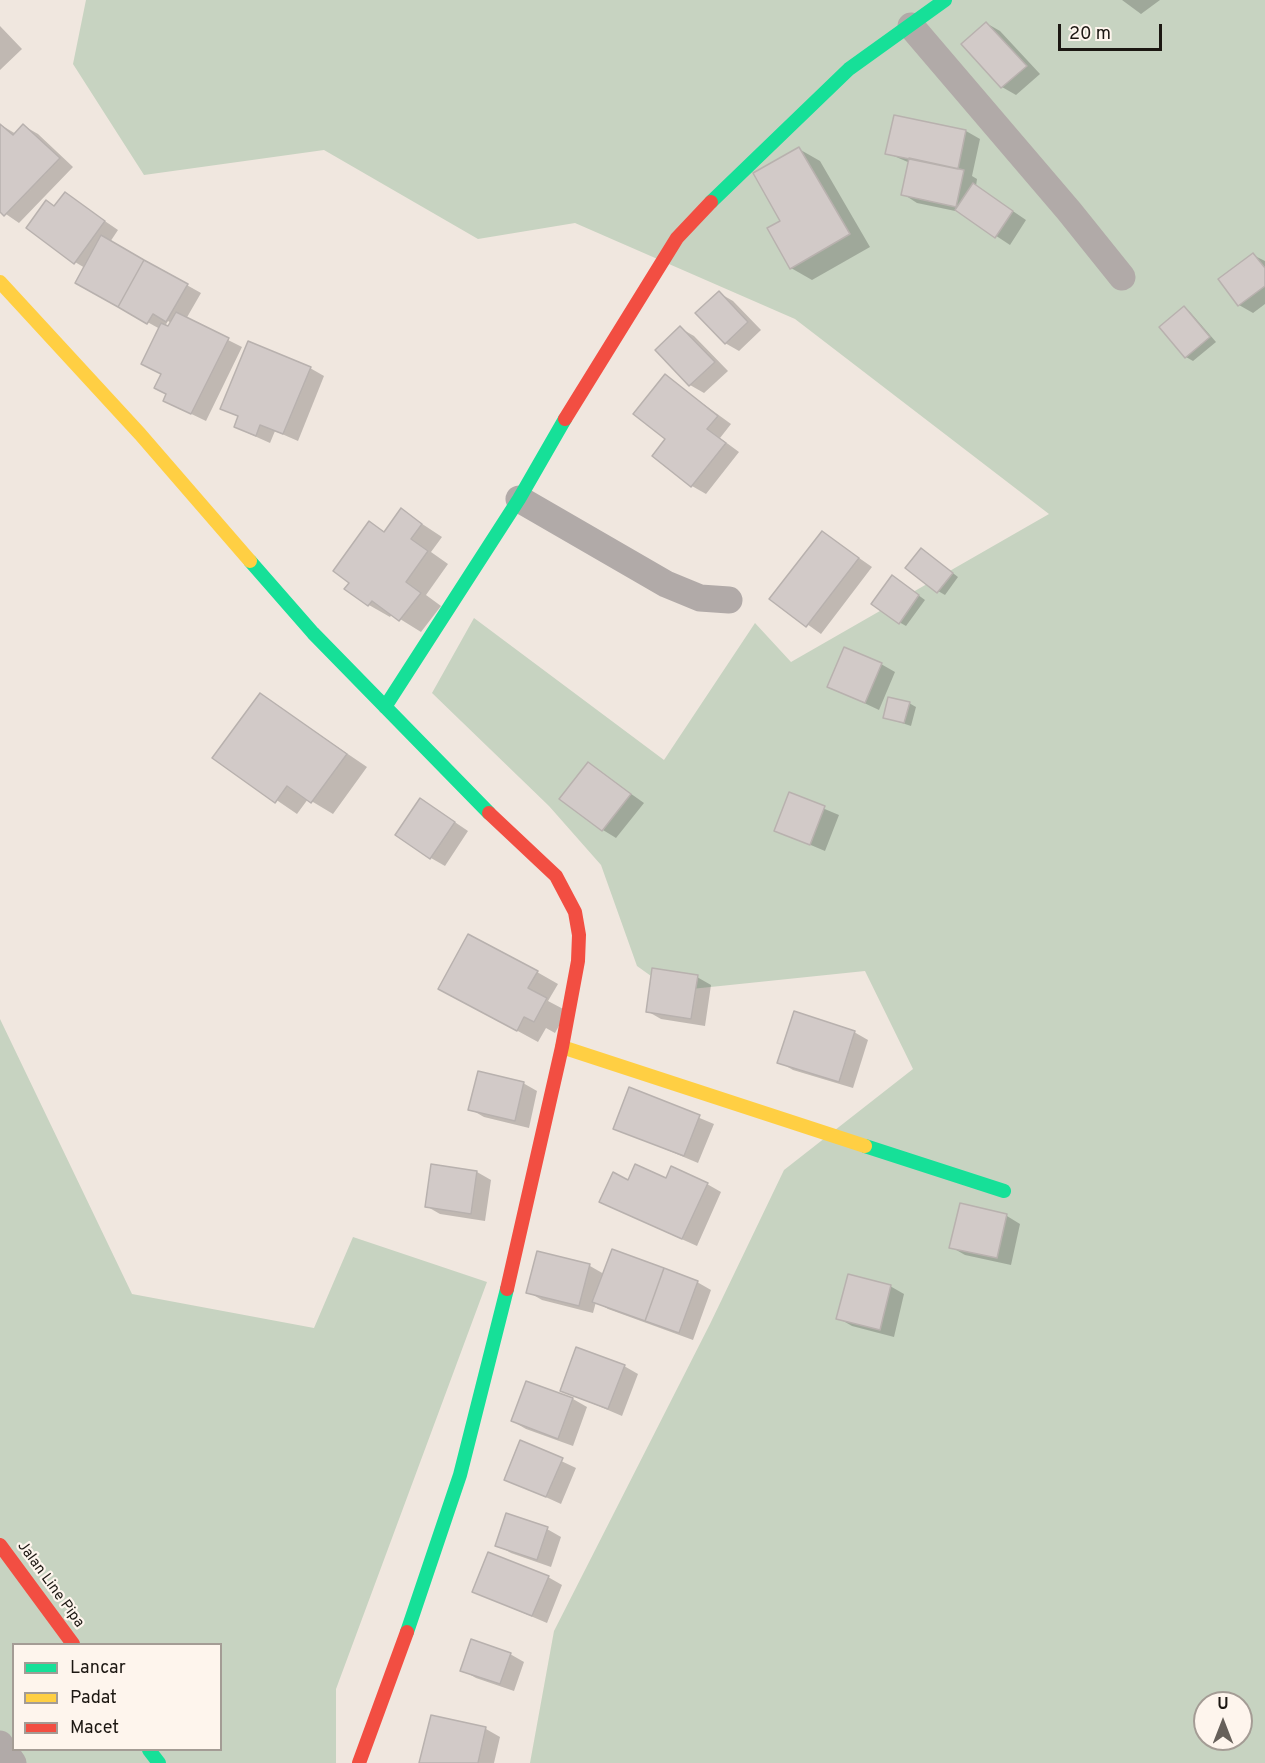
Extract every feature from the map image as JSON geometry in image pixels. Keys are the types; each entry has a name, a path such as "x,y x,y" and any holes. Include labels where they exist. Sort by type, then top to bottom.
{"street":[{"path":"385,707 519,499 579,394 677,238 724,188 849,69 945,0"},
{"path":"911,26 1069,211 1122,278"},
{"path":"0,282 140,434 313,633 556,876 575,912 579,935 578,961 562,1047 519,1241 460,1475 421,1596 359,1763"},
{"path":"519,499 666,584 700,598 729,600"},
{"path":"562,1047 1004,1191"},
{"name":"Jalan Line Pipa","path":"0,1545 72,1643"},
{"path":"0,1744 13,1763"}],"green space":[{"path":"86,0 1265,0 1265,1763 530,1763 554,1631 710,1324 784,1170 913,1069 865,971 672,991 637,966 601,865 549,806 432,693 474,618 664,760 755,623 791,662 1049,514 795,319 575,223 478,239 324,150 144,175 73,64"},
{"path":"0,1019 132,1294 314,1328 353,1237 487,1282 336,1689 336,1763 0,1763"}],"building":[{"path":"986,22 1027,66 1001,88 961,44"},
{"path":"894,115 966,130 958,169 885,154"},
{"path":"0,124 13,135 23,124 60,158 4,216 0,212"},
{"path":"799,147 850,234 790,269 767,228 780,221 753,173"},
{"path":"909,158 964,170 956,207 901,195"},
{"path":"973,183 1013,211 995,238 955,210"},
{"path":"65,192 105,221 74,264 26,228 46,200 54,206"},
{"path":"101,235 144,260 118,307 75,283"},
{"path":"1253,253 1265,268 1265,286 1238,306 1218,279"},
{"path":"144,260 188,284 166,322 153,314 147,324 118,307"},
{"path":"719,291 748,322 725,344 695,313"},
{"path":"1184,306 1210,337 1185,358 1159,327"},
{"path":"176,312 229,338 191,414 163,401 166,394 154,388 161,374 141,364 161,323 168,326"},
{"path":"680,326 715,362 689,386 655,350"},
{"path":"248,341 311,367 283,434 260,425 256,436 234,427 238,416 220,409"},
{"path":"665,374 718,416 707,429 726,443 691,487 652,456 665,439 633,414"},
{"path":"401,508 422,524 411,539 428,551 406,582 421,593 399,621 372,601 368,606 344,589 349,583 333,571 369,521 384,532"},
{"path":"822,531 859,558 806,627 769,599"},
{"path":"921,548 953,573 937,593 905,568"},
{"path":"892,575 919,595 899,624 871,604"},
{"path":"844,647 882,663 865,703 827,687"},
{"path":"260,693 347,754 311,803 287,786 275,803 212,758"},
{"path":"888,697 910,702 904,723 883,718"},
{"path":"588,762 631,794 602,831 559,799"},
{"path":"789,792 825,806 810,845 774,831"},
{"path":"420,798 455,822 430,859 395,835"},
{"path":"468,934 538,971 528,988 547,998 534,1022 524,1017 517,1031 438,989"},
{"path":"652,968 698,975 691,1019 646,1012"},
{"path":"794,1011 855,1031 839,1082 777,1063"},
{"path":"478,1071 524,1082 515,1121 468,1110"},
{"path":"629,1087 700,1115 684,1156 613,1129"},
{"path":"431,1164 477,1171 471,1214 425,1207"},
{"path":"635,1164 666,1178 671,1166 708,1183 682,1239 599,1202 613,1172 628,1180"},
{"path":"960,1203 1007,1214 997,1258 949,1248"},
{"path":"612,1249 664,1268 645,1321 592,1302"},
{"path":"537,1251 590,1264 579,1306 526,1293"},
{"path":"664,1268 698,1281 679,1333 645,1321"},
{"path":"848,1274 891,1285 880,1330 836,1319"},
{"path":"576,1347 625,1365 608,1409 560,1391"},
{"path":"526,1381 573,1398 558,1439 511,1421"},
{"path":"520,1440 563,1458 546,1497 504,1480"},
{"path":"506,1513 548,1527 537,1560 495,1546"},
{"path":"488,1552 549,1576 532,1616 472,1592"},
{"path":"471,1639 511,1653 500,1684 460,1671"},
{"path":"431,1715 486,1727 478,1763 419,1763"}],"traffic: fast":[{"path":"711,202 849,69 945,0"},
{"path":"385,707 519,499 565,419"},
{"path":"250,561 313,633 489,813"},
{"path":"865,1146 1004,1191"},
{"path":"407,1632 460,1475 507,1289"},
{"path":"150,1751 159,1763"}],"traffic: slow":[{"path":"0,282 140,434 250,561"},
{"path":"562,1047 865,1146"}],"traffic: jam":[{"path":"565,419 677,238 711,202"},
{"path":"489,813 556,876 575,912 579,935 578,961 562,1047 507,1289"},
{"path":"0,1545 72,1643"},
{"path":"359,1763 407,1632"}]}
